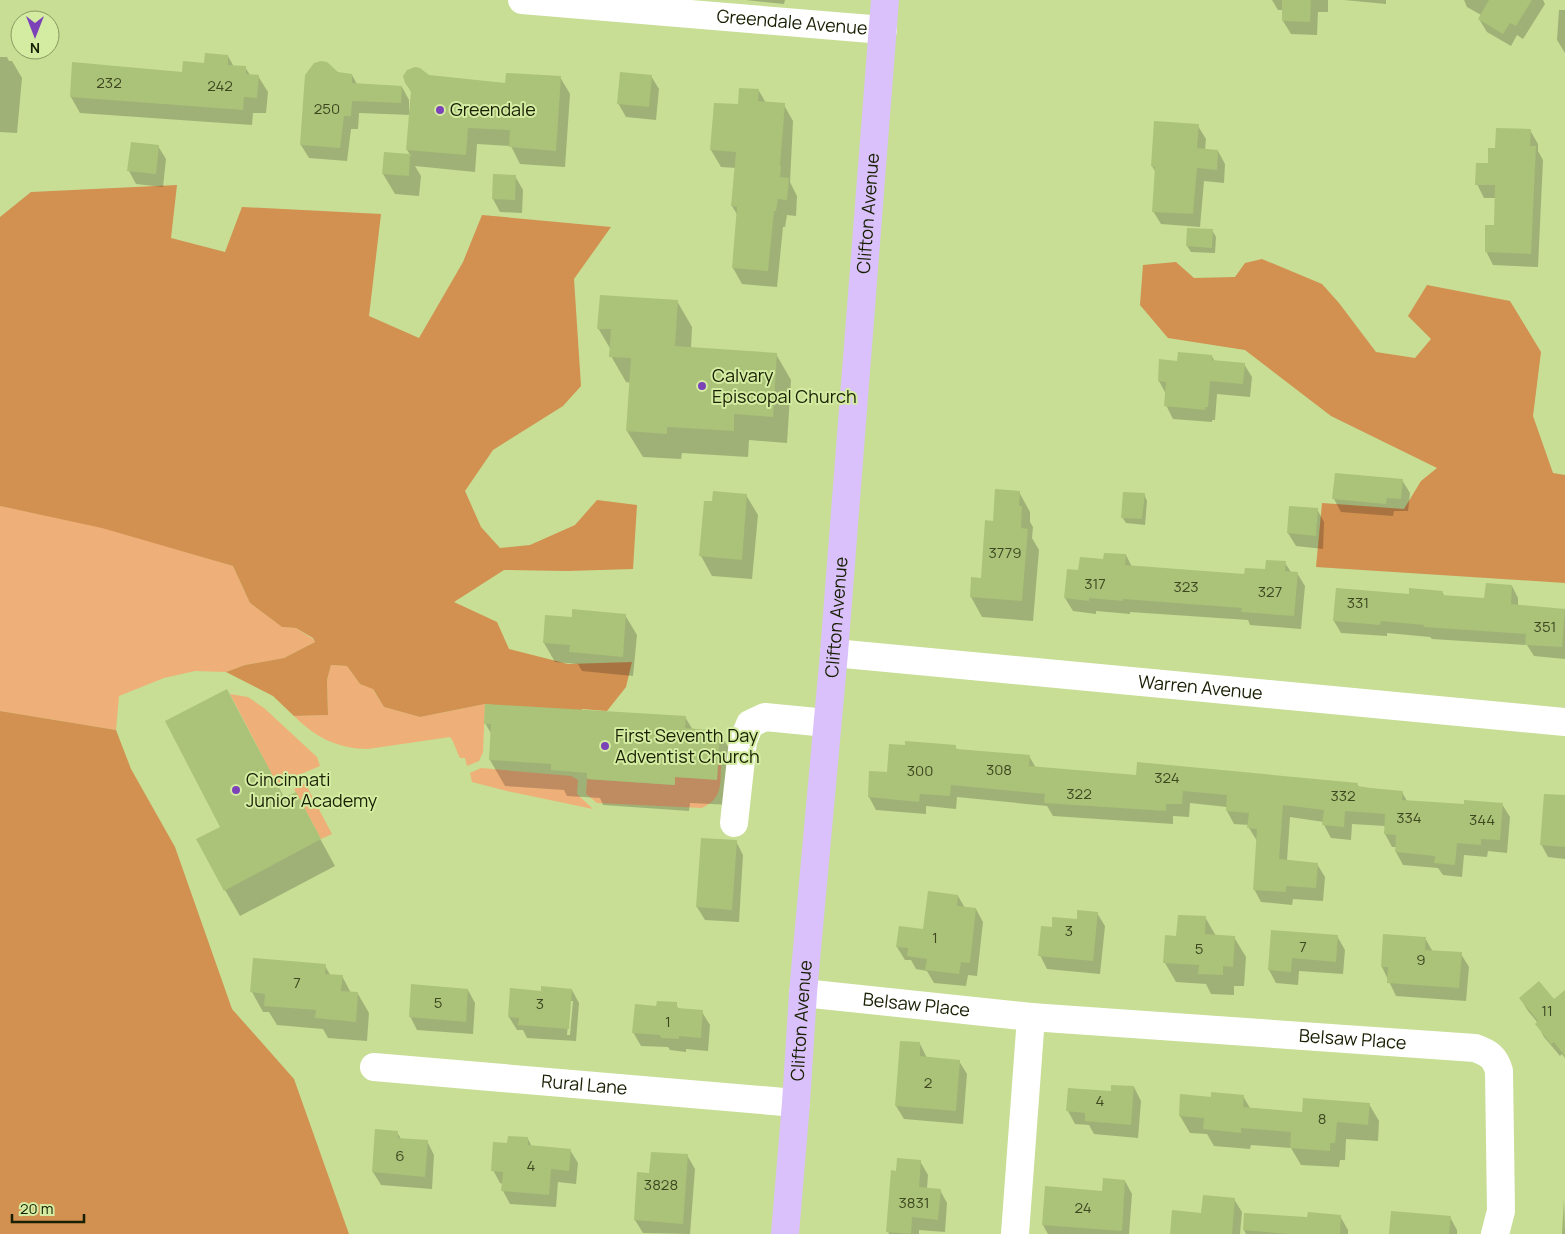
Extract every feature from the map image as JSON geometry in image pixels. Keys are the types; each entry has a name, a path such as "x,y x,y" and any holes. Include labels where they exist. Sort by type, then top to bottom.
{"main road":[{"name":"Clifton Avenue","path":"785,1234 803,993 834,653 885,0"}],"street":[{"name":"Greendale Avenue","path":"522,0 598,3 883,30"},
{"name":"Warren Avenue","path":"834,653 1565,722"},
{"path":"734,824 743,741 750,724 765,717 827,723"},
{"name":"Belsaw Place","path":"803,993 1030,1017 1475,1048 1489,1054 1496,1061 1499,1071 1501,1211 1495,1234"},
{"path":"1015,1234 1030,1017"},
{"name":"Rural Lane","path":"374,1067 796,1104"}],"shaded area":[{"path":"177,185 171,238 225,252 242,207 381,214 369,316 419,338 463,262 482,215 611,227 574,279 581,386 563,406 493,450 465,491 481,527 500,548 530,545 575,525 597,500 637,505 633,569 504,570 454,602 497,622 509,649 568,664 632,662 626,687 607,711 582,709 581,716 485,704 420,717 384,707 373,689 360,684 347,666 331,665 327,680 328,715 294,716 273,696 226,672 245,665 284,658 315,642 313,638 296,628 282,627 250,603 233,566 102,528 0,506 0,217 31,192"},
{"path":"1262,259 1322,284 1376,352 1415,358 1431,339 1408,316 1427,285 1510,301 1541,352 1533,416 1553,473 1565,475 1565,583 1316,567 1322,503 1404,509 1421,481 1437,468 1331,416 1245,350 1168,338 1140,305 1143,265 1176,262 1194,278 1235,277 1245,263"},
{"path":"0,506 102,527 233,566 250,603 282,627 296,628 315,642 284,658 245,665 226,672 195,671 164,678 119,696 116,730 0,711"},
{"path":"331,665 347,666 360,684 372,688 384,707 420,717 485,704 483,752 479,761 467,766 465,758 460,758 450,737 368,749 347,747 319,736 294,716 328,715 327,680"},
{"path":"230,694 248,697 264,708 317,757 320,766 277,784"},
{"path":"0,711 116,730 131,769 175,847 232,1009 294,1079 349,1234 0,1234"},
{"path":"718,764 721,765 719,790 714,800 702,808 597,803 586,794 587,779 674,785 675,777 717,779"},
{"path":"481,768 571,776 578,780 577,794 593,809 472,782 470,773"},
{"path":"305,783 332,834 321,839 294,789"}],"building":[{"path":"1282,0 1311,0 1310,22 1282,21"},
{"path":"1489,0 1532,0 1516,26 1510,23 1503,34 1478,19"},
{"path":"205,53 228,55 228,65 246,66 246,74 259,75 257,98 244,97 243,110 70,97 72,62 182,72 183,61 204,63"},
{"path":"327,62 338,72 352,74 352,83 402,86 401,103 352,101 351,116 344,116 340,148 300,145 305,75 314,63"},
{"path":"415,67 420,68 429,75 505,83 506,73 561,76 556,151 509,147 510,130 468,128 466,155 406,150 411,91 405,83 403,76 407,70"},
{"path":"620,72 652,75 649,107 617,104"},
{"path":"739,88 759,89 758,101 785,103 780,177 789,178 787,200 778,199 776,211 774,211 768,271 732,268 737,207 731,206 736,152 710,150 714,103 738,104"},
{"path":"1154,121 1199,124 1197,148 1218,150 1217,170 1197,168 1193,214 1152,212 1155,167 1151,166"},
{"path":"1496,128 1531,129 1530,146 1536,146 1531,254 1485,252 1485,225 1494,225 1495,185 1475,185 1476,163 1488,163 1488,148 1495,148"},
{"path":"131,142 159,145 156,174 127,171"},
{"path":"384,152 410,154 409,176 382,174"},
{"path":"493,174 516,175 515,200 492,199"},
{"path":"1187,228 1213,229 1212,248 1186,246"},
{"name":"Calvary Episcopal Church","path":"600,295 678,300 675,346 777,353 773,417 734,414 734,431 667,427 667,434 626,431 631,358 609,357 611,329 597,329"},
{"path":"1178,352 1212,355 1212,360 1245,363 1243,384 1210,381 1208,407 1205,407 1205,410 1164,406 1166,382 1158,381 1159,359 1177,361"},
{"path":"1335,473 1403,479 1401,499 1387,498 1386,504 1332,499"},
{"path":"995,489 1020,491 1019,506 1022,506 1021,528 1028,529 1022,601 970,597 971,577 981,578 985,520 993,521"},
{"path":"713,491 747,494 742,560 699,556 704,501 712,501"},
{"path":"1123,492 1145,493 1142,519 1121,518"},
{"path":"1289,506 1318,508 1316,536 1287,533"},
{"path":"1104,553 1126,554 1125,565 1244,574 1245,568 1265,569 1266,560 1286,561 1285,571 1298,572 1294,616 1241,612 1242,608 1123,599 1123,601 1089,598 1089,601 1064,598 1067,569 1078,570 1080,557 1103,559"},
{"path":"1486,583 1512,585 1511,604 1565,609 1562,647 1525,645 1526,634 1423,627 1424,625 1381,621 1380,625 1333,621 1336,588 1409,594 1409,588 1443,591 1442,595 1484,598"},
{"path":"572,609 626,614 623,657 569,652 570,645 543,643 545,615 572,617"},
{"name":"Cincinnati Junior Academy","path":"227,689 284,798 296,792 321,839 224,891 196,839 220,827 165,721"},
{"name":"First Seventh Day Adventist Church","path":"485,704 686,716 685,728 720,731 717,780 675,777 675,785 587,779 587,773 551,770 551,764 489,760 491,724 484,724"},
{"path":"905,741 956,745 956,749 1030,755 1029,766 1136,775 1137,762 1358,783 1357,786 1403,791 1402,800 1464,804 1464,800 1503,803 1500,840 1481,839 1481,845 1457,843 1455,865 1434,863 1435,856 1395,852 1396,835 1384,834 1385,814 1345,811 1344,827 1322,825 1324,810 1283,805 1279,859 1318,863 1316,888 1286,886 1286,892 1253,890 1257,829 1247,828 1249,813 1226,811 1227,795 1183,791 1182,804 1166,804 1166,811 1044,803 1045,794 951,785 950,796 920,794 919,802 868,797 869,771 887,772 889,744 905,745"},
{"path":"1544,794 1565,795 1565,847 1540,845"},
{"path":"701,838 737,840 732,910 696,907"},
{"path":"928,891 958,895 957,906 976,908 970,963 961,962 959,974 925,970 927,959 907,956 908,948 896,947 899,926 923,929"},
{"path":"1077,910 1098,912 1093,961 1038,956 1041,926 1052,927 1052,917 1077,919"},
{"path":"1178,915 1206,916 1205,934 1235,936 1233,967 1223,966 1223,975 1198,974 1199,965 1163,963 1165,935 1176,936"},
{"path":"1271,930 1338,935 1336,962 1292,958 1291,972 1268,970"},
{"path":"1383,934 1426,937 1425,950 1462,952 1459,988 1387,983 1388,967 1381,967"},
{"path":"253,958 326,964 325,974 343,975 341,991 358,992 356,1022 315,1018 316,1010 264,1006 265,994 250,992"},
{"path":"1539,981 1554,999 1565,990 1565,1056 1554,1042 1551,1044 1535,1024 1538,1021 1519,998"},
{"path":"411,984 468,989 466,1022 409,1017"},
{"path":"541,986 572,989 569,1029 518,1025 519,1018 508,1017 510,988 541,991"},
{"path":"657,1001 677,1002 677,1008 703,1010 701,1038 679,1036 679,1039 661,1038 660,1035 632,1033 635,1004 656,1006"},
{"path":"900,1041 920,1042 920,1056 960,1060 956,1111 895,1106"},
{"path":"1111,1085 1134,1086 1131,1125 1085,1121 1085,1113 1066,1111 1068,1088 1111,1091"},
{"path":"1211,1092 1244,1095 1243,1107 1302,1112 1303,1098 1370,1103 1368,1125 1337,1122 1335,1143 1330,1143 1330,1151 1290,1148 1291,1132 1241,1128 1241,1133 1203,1129 1204,1118 1179,1116 1180,1094 1211,1097"},
{"path":"375,1129 398,1131 398,1138 428,1140 425,1177 372,1172"},
{"path":"508,1136 528,1137 528,1145 571,1149 569,1171 551,1169 549,1195 501,1191 503,1172 491,1171 493,1142 507,1143"},
{"path":"651,1152 688,1154 683,1224 634,1220 637,1172 649,1173"},
{"path":"897,1158 921,1160 919,1187 941,1189 938,1220 912,1217 911,1234 886,1232 891,1170 896,1171"},
{"path":"1103,1178 1125,1180 1122,1231 1042,1225 1045,1186 1102,1191"},
{"path":"1203,1195 1235,1198 1232,1234 1170,1234 1172,1210 1201,1213"},
{"path":"1391,1211 1451,1216 1449,1234 1389,1234"},
{"path":"1308,1212 1341,1215 1340,1234 1288,1234 1243,1230 1244,1213 1307,1217"}],"place":[{"name":"Greendale","path":"440,110"},
{"name":"Calvary Episcopal Church","path":"702,386"},
{"name":"First Seventh Day Adventist Church","path":"605,746"},
{"name":"Cincinnati Junior Academy","path":"236,790"}]}
